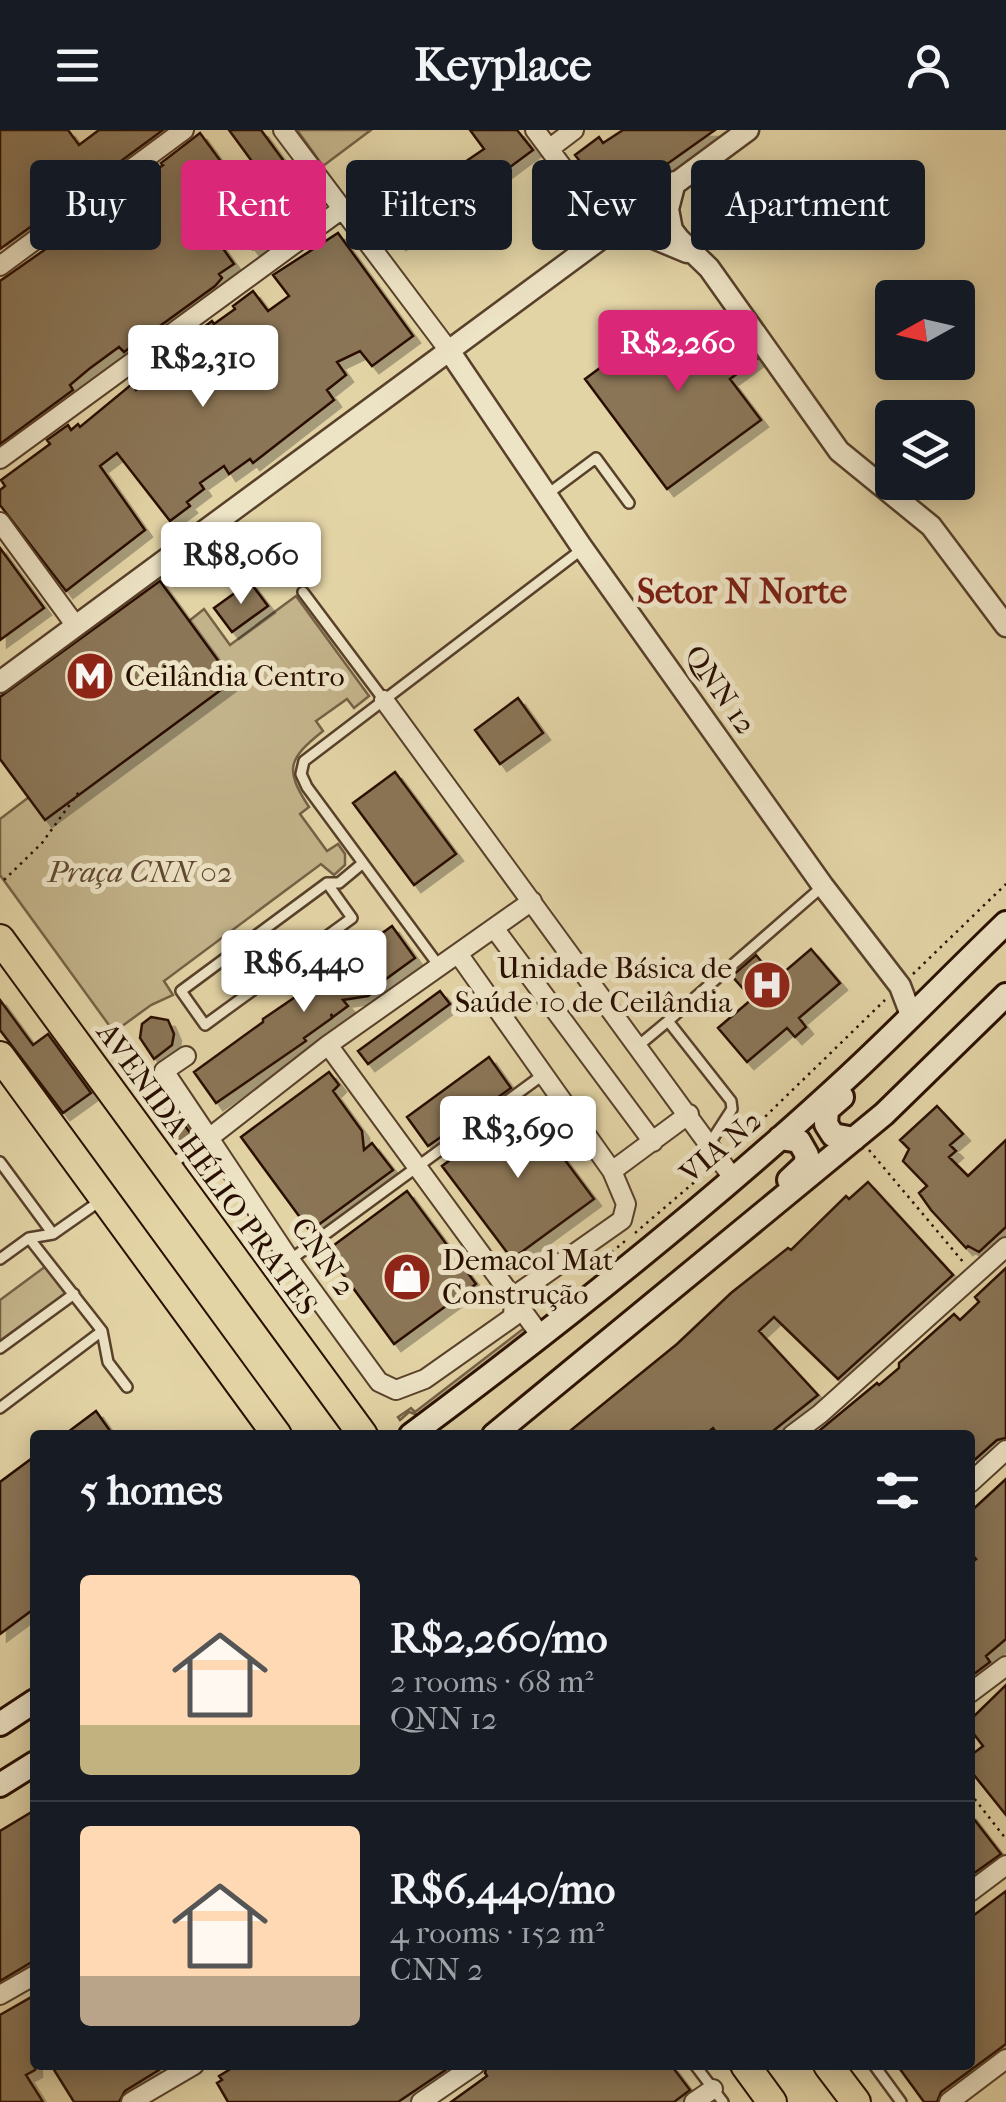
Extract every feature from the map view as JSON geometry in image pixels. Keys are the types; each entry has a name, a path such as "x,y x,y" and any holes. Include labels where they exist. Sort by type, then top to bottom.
{"main road":[{"name":"VIA N2","path":"418,1430 541,1336 727,1168 780,1138 1006,922"},
{"name":"AVENIDA HÉLIO PRATES","path":"0,939 360,1430"},
{"path":"500,1430 860,1144 884,1114 1004,1001"},
{"path":"860,1144 833,1136 826,1124 827,1110 893,1046 908,1019"},
{"path":"0,1056 273,1430"},
{"path":"694,1274 727,1234 806,1165 808,1155 804,1146 793,1139 780,1138"},
{"path":"0,1724 30,1704"},
{"path":"0,1739 30,1719"},
{"path":"0,1776 30,1767"},
{"path":"0,1785 30,1767"},
{"path":"749,2070 772,2102"},
{"path":"832,2070 856,2102"}],"street":[{"path":"0,266 184,130"},
{"name":"QNN 12","path":"283,130 450,352 823,886 900,986 908,1019"},
{"path":"535,130 557,160"},
{"path":"549,149 574,130"},
{"path":"671,185 748,130"},
{"path":"675,182 668,209 672,230 709,268 829,439 855,466 931,526 1006,626"},
{"path":"0,459 342,209"},
{"path":"671,245 709,268"},
{"path":"0,682 584,250"},
{"path":"0,522 76,626"},
{"path":"384,700 727,1168"},
{"path":"209,1138 328,1046 532,901"},
{"path":"494,928 653,1142"},
{"name":"CNN 2","path":"186,1056 164,1071 290,1260 379,1382 396,1390 425,1379 513,1317 514,1296 622,1220 626,1204 612,1172 459,955"},
{"path":"328,1046 541,1336"},
{"path":"612,1172 689,1114"},
{"path":"799,1430 1006,1247"},
{"path":"975,1478 1006,1450"},
{"path":"975,1689 1006,1666"},
{"path":"975,1888 1006,1866"},
{"path":"0,1995 30,1978"},
{"path":"949,2102 1006,2060"},
{"path":"131,2102 185,2070"},
{"path":"421,2102 467,2070"},
{"path":"694,2102 718,2095"}],"lane":[{"path":"549,493 596,458 629,504"},
{"path":"440,967 307,787 302,767 312,752 584,548"},
{"path":"303,592 384,700"},
{"path":"327,884 352,918 205,1024 180,991 327,884 338,883 363,863"},
{"path":"638,1046 823,886"},
{"path":"668,1021 731,1101 732,1109 710,1143"},
{"path":"290,1260 544,1074"},
{"path":"167,1167 209,1138"},
{"path":"0,1162 53,1234"},
{"path":"0,1259 28,1238 53,1234 104,1198"},
{"path":"28,1238 102,1332 108,1362 127,1387"},
{"path":"0,1348 74,1294"},
{"path":"0,1408 102,1332"},
{"path":"700,2070 718,2095"},
{"path":"878,2070 901,2102"}],"path":[{"path":"4,880 43,844 81,790"},
{"path":"589,1271 727,1168 900,986 1006,884"},
{"path":"860,1144 974,1276"},
{"path":"975,1799 1006,1839"}],"green space":[{"path":"297,130 371,130 326,164 326,160 319,160"},
{"name":"Praça CNN 02","path":"296,596 369,696 354,708 347,699 316,721 323,731 303,749 294,765 296,783 309,807 300,814 327,851 338,844 345,854 345,865 334,875 321,864 164,981 173,995 151,1005 114,1032 0,875 0,819 29,797 231,679 189,621 204,609 230,645"},
{"path":"46,1266 66,1294 0,1342 0,1300"},
{"path":"523,1329 529,1334 421,1416 409,1412 400,1420 398,1417 411,1408 415,1412"}],"building":[{"path":"0,130 68,130 79,145 99,130 163,130 122,160 30,160 30,227 0,249"},
{"path":"229,130 261,130 283,160 251,160"},
{"path":"470,130 517,130 533,150 512,166 512,160 468,160 484,149"},
{"path":"623,130 715,130 671,161 579,160 575,155 599,137 603,143"},
{"path":"200,133 220,160 181,160 181,250 224,250 234,264 219,274 222,278 215,286 124,352 119,347 89,369 70,385 73,390 0,444 0,281 44,250 161,250 161,163"},
{"path":"338,233 346,250 350,250 413,336 372,366 360,351 337,362 346,375 327,390 334,400 253,463 250,459 229,474 224,466 200,483 204,489 170,521 117,453 100,466 145,530 66,591 0,505 0,490 5,486 1,480 50,444 47,440 68,425 71,430 78,424 80,427 132,384 136,390 158,375 153,369 212,321 214,324 235,309 233,306 253,291 268,311 289,296 273,275 312,250 326,250 326,241"},
{"path":"674,313 696,342 728,318 757,359 730,379 761,420 667,489 585,379"},
{"path":"0,548 44,608 0,640"},
{"path":"160,581 233,681 45,820 0,759 0,697"},
{"path":"250,582 268,606 232,632 214,608"},
{"path":"518,698 543,733 500,764 475,730"},
{"path":"395,772 456,854 414,885 353,803"},
{"path":"392,926 415,958 368,996 343,1000 348,1006 333,1017 331,1014 332,1018 304,1038 306,1041 216,1103 194,1072 326,976 333,986 341,960 354,950 378,944 374,939"},
{"path":"811,949 840,983 799,1018 806,1027 795,1037 787,1028 747,1062 718,1028 752,999 732,976 756,955 776,979"},
{"path":"440,991 450,1004 368,1064 358,1051"},
{"path":"0,1000 33,1045 48,1034 91,1093 63,1113 0,1030"},
{"path":"151,1017 168,1020 174,1034 172,1045 154,1059 140,1038 142,1024"},
{"path":"489,1057 511,1088 428,1146 407,1117"},
{"path":"139,1064 194,1138 183,1146 129,1071"},
{"path":"329,1072 339,1085 333,1091 362,1131 364,1150 372,1143 393,1170 310,1231 241,1137"},
{"path":"521,1101 594,1199 512,1259 442,1166 480,1138 477,1133"},
{"path":"937,1106 963,1134 950,1145 956,1151 949,1157 968,1176 1006,1140 1006,1227 979,1252 966,1248 931,1210 919,1193 927,1186 903,1161 909,1149 900,1140"},
{"path":"868,1182 953,1275 838,1379 774,1317 759,1331 818,1395 774,1430 571,1430 677,1344 731,1293 788,1248 791,1250 846,1196 849,1199"},
{"path":"407,1191 476,1284 394,1344 326,1251"},
{"path":"1006,1268 1006,1438 997,1440 975,1460 975,1430 820,1430 899,1368 899,1363 954,1314 960,1320 979,1302 975,1297"},
{"path":"96,1411 109,1430 71,1430"},
{"path":"30,1460 30,1612 0,1634 0,1482"},
{"path":"1006,1479 1006,1639 986,1656 990,1662 975,1673 976,1559 975,1507"},
{"path":"1006,1685 1006,1815 975,1776 975,1752 983,1746 975,1736 975,1715"},
{"path":"30,1813 30,1963 0,1981 0,1831"},
{"path":"975,1820 1001,1854 975,1872"},
{"path":"1006,1891 1006,2044 975,2067 975,1914"},
{"path":"30,1998 30,2070 35,2070 26,2075 43,2102 0,2102 0,2015"},
{"path":"54,2070 159,2070 125,2091 119,2102 74,2102"},
{"path":"229,2070 446,2070 398,2102 228,2102 217,2083 222,2080 219,2076"},
{"path":"675,2070 690,2090 674,2102 451,2102 487,2076 485,2073"},
{"path":"901,2070 971,2070 941,2092 937,2102 924,2102"}],"place":[{"name":"Ceilândia Centro","path":"90,676"},
{"name":"Unidade Básica de Saúde 10 de Ceilândia","path":"767,985"},
{"name":"Demacol Mat Construção","path":"407,1277"}],"district":[{"name":"Setor N Norte","path":"742,591"}]}
